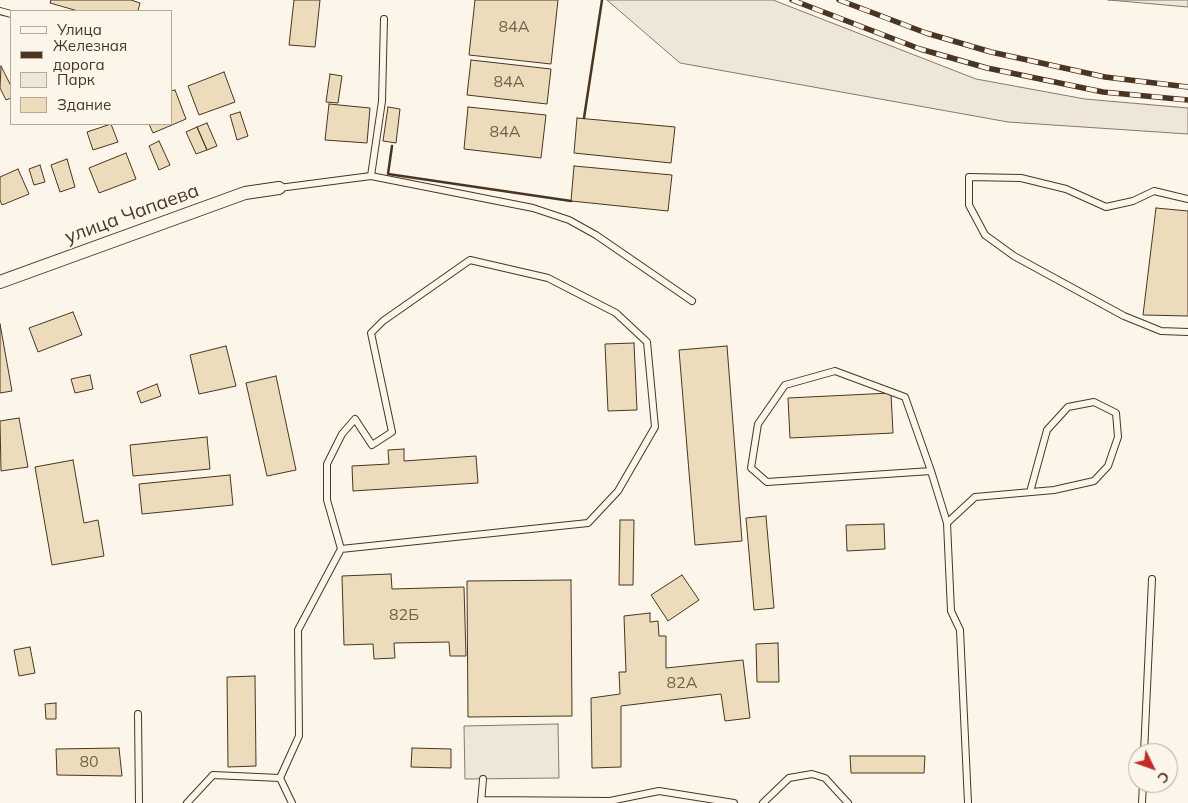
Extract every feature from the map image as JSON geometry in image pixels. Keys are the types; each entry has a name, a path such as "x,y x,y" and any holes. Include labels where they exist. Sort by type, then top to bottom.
{"street":[{"name":"улица Чапаева","path":"0,282 245,193 279,188"}],"lane":[{"path":"371,176 382,100 384,19"},
{"path":"279,188 371,176 533,208 569,220 653,273 692,301"},
{"path":"1188,199 1154,191 1133,201 1106,207 1066,189 1021,178 968,177 969,205 985,236 1014,256 1124,316 1161,331 1188,332"},
{"path":"292,803 280,778 299,736 298,630 341,549 327,500 327,464 342,434 356,419 372,445 392,432 371,333 383,320 470,260 548,278 616,313 647,342 655,427 618,491 588,523 341,549"},
{"path":"931,471 767,482 751,468 758,424 785,385 835,371 905,397 931,471 947,523 951,611 960,630 968,803"},
{"path":"947,523 975,497 1054,490 1094,481 1108,466 1118,437 1116,413 1094,402 1068,407 1047,430 1030,492"},
{"path":"1144,743 1152,580"},
{"path":"138,714 139,803"},
{"path":"763,803 789,778 812,774 825,778 848,803"},
{"path":"187,803 213,775 280,778"},
{"path":"483,779 481,802 611,802 659,791 734,803"}],"green space":[{"path":"607,0 773,0 976,79 1085,99 1188,108 1188,134 1008,122 680,63"},
{"path":"1109,0 1188,0 1188,7"}],"shaded area":[{"path":"558,724 559,778 465,779 464,726"}],"building":[{"path":"51,0 131,0 140,3 138,10 74,10 50,3"},
{"path":"294,0 320,0 315,47 289,45"},
{"path":"475,0 558,0 551,64 469,55"},
{"path":"471,60 551,69 547,104 467,95"},
{"path":"1,66 10,84 10,98 6,100 0,88"},
{"path":"224,72 235,102 199,115 188,86"},
{"path":"330,74 342,76 338,103 326,102"},
{"path":"175,90 186,119 172,125 172,91"},
{"path":"329,104 370,108 367,143 325,140"},
{"path":"388,107 400,109 396,143 383,141"},
{"path":"468,107 546,115 541,158 464,149"},
{"path":"240,112 248,136 237,140 230,115"},
{"path":"577,118 675,127 671,163 574,153"},
{"path":"207,123 217,146 207,150 197,127"},
{"path":"111,125 118,142 93,150 87,132"},
{"path":"149,125 172,125 153,133"},
{"path":"197,127 207,150 196,154 186,132"},
{"path":"159,141 170,165 159,170 149,146"},
{"path":"126,153 136,179 99,193 89,168"},
{"path":"67,159 75,187 60,192 51,165"},
{"path":"40,165 45,182 34,185 29,169"},
{"path":"574,166 672,175 668,211 571,201"},
{"path":"18,169 29,194 2,205 0,200 0,177"},
{"path":"1156,208 1188,211 1188,316 1143,315"},
{"path":"73,312 82,335 38,352 29,328"},
{"path":"0,324 12,391 0,393"},
{"path":"634,343 637,410 608,411 605,344"},
{"path":"226,346 236,386 199,394 190,355"},
{"path":"727,346 742,541 695,545 679,350"},
{"path":"90,375 93,389 75,393 71,379"},
{"path":"276,376 296,470 267,476 246,383"},
{"path":"157,384 161,396 141,403 137,392"},
{"path":"891,393 893,433 790,438 788,398"},
{"path":"19,418 28,467 1,471 0,421"},
{"path":"207,437 210,469 133,476 130,445"},
{"path":"404,449 404,461 476,456 478,483 353,491 352,466 389,464 388,450"},
{"path":"73,460 84,523 98,520 104,556 52,565 35,467"},
{"path":"230,475 233,505 142,514 139,484"},
{"path":"766,516 774,608 754,610 746,518"},
{"path":"620,520 634,520 633,585 619,585"},
{"path":"884,524 885,549 847,551 846,525"},
{"path":"391,574 392,589 464,587 466,656 450,656 449,642 394,643 395,658 374,659 373,644 344,645 342,576"},
{"path":"682,575 699,600 668,621 651,595"},
{"path":"571,580 572,716 468,717 467,581"},
{"path":"650,613 650,622 658,621 659,636 666,636 666,668 743,660 750,718 725,721 721,694 621,706 621,767 592,768 591,698 620,694 619,672 626,672 624,616"},
{"path":"778,643 779,682 757,682 756,644"},
{"path":"30,647 35,673 19,676 14,650"},
{"path":"255,676 256,766 228,767 227,677"},
{"path":"56,703 56,719 46,719 45,704"},
{"path":"119,748 122,776 57,775 56,749"},
{"path":"412,748 451,749 451,768 411,767"},
{"path":"850,756 925,756 924,773 851,773"}],"railway":[{"path":"792,0 920,49 987,68 1103,92 1188,100"},
{"path":"839,0 926,33 991,52 1105,77 1188,87"}],"wall":[{"path":"584,118 602,0"},
{"path":"392,146 388,174 571,201"}]}
